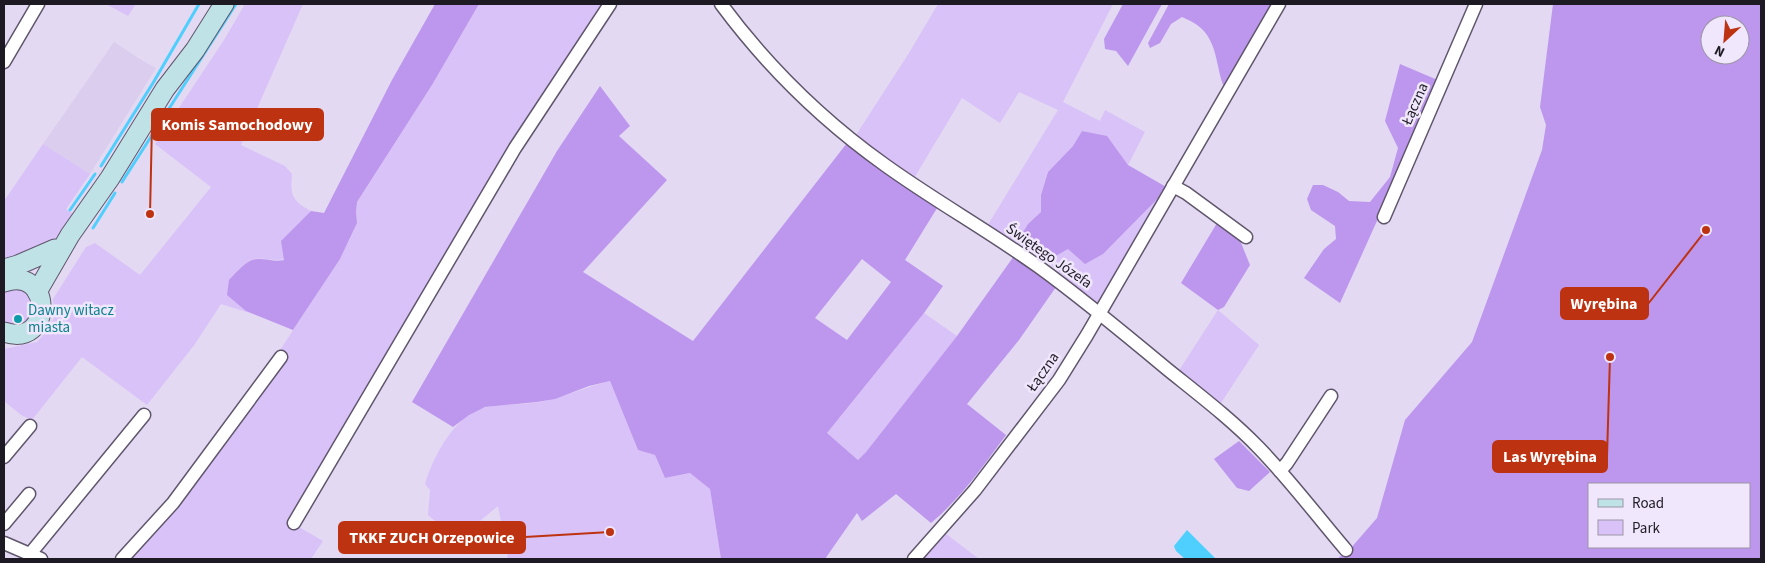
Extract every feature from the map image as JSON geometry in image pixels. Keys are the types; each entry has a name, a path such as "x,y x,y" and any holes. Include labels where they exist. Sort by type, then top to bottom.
{"main road":[{"path":"166,89 188,42 210,4"},
{"path":"30,286 70,235 121,162 166,89 199,45 224,4"},
{"path":"30,286 55,249 70,235"},
{"path":"4,269 55,249"},
{"path":"4,282 14,280 30,286 41,298 42,308 37,323 25,332 15,334 4,332"}],"street":[{"path":"4,62 38,4"},
{"path":"294,523 515,148 610,4"},
{"name":"Świętego Józefa","path":"721,4 779,74 863,150 1037,265 1099,313 1235,425 1280,471 1346,550"},
{"name":"Łączna","path":"914,559 975,490 1059,380 1279,4"},
{"name":"Łączna","path":"1384,216 1476,4"},
{"path":"1173,186 1186,193 1246,237"},
{"path":"122,559 173,503 281,357"},
{"path":"1280,471 1331,396"},
{"path":"4,543 35,557 144,415"},
{"path":"4,457 30,426"},
{"path":"4,524 29,494"}],"shaded area":[{"path":"435,4 479,4 432,85 357,202 357,223 340,259 293,330 246,311 227,295 229,280 243,266 255,259 284,260 281,241 311,211 324,213 392,80"},
{"path":"1123,4 1162,4 1128,66 1116,51 1105,49 1104,39"},
{"path":"1169,4 1271,4 1224,87 1214,49 1207,35 1198,25 1182,17 1171,24 1160,43 1150,48 1148,43"},
{"path":"1553,4 1761,4 1761,559 1337,559 1350,549 1377,518 1405,420 1472,342 1542,150 1546,125 1540,107"},
{"path":"114,42 156,68 90,174 43,144"},
{"path":"1400,64 1440,81 1340,303 1304,278 1324,249 1336,239 1335,226 1311,210 1307,199 1313,185 1323,185 1338,192 1349,201 1370,202 1390,177 1398,148 1385,121"},
{"path":"600,86 630,126 619,136 667,180 583,272 693,341 847,143 939,205 905,260 943,286 924,313 827,433 858,460 957,336 1014,256 1056,287 1019,340 967,404 1006,435 962,492 931,523 896,494 862,521 857,513 825,559 721,559 710,489 690,473 665,478 655,455 638,450 610,381 589,386 555,399 485,407 469,415 453,427 412,402 557,151","holes":["862,259 891,282 847,340 815,318"]},
{"path":"1082,131 1107,136 1128,165 1168,188 1103,254 1085,264 1068,249 1047,261 1017,242 1028,224 1041,212 1041,195 1048,172 1073,146"},
{"path":"1217,223 1239,238 1250,265 1224,307 1218,310 1181,283"},
{"path":"1239,441 1270,472 1249,491 1237,488 1214,459"}],"green space":[{"path":"106,4 136,4 128,16"},
{"path":"245,4 303,4 241,145 285,166 292,174 291,187 294,197 300,204 311,211 288,237 284,250 284,259 255,259 237,271 246,311 262,317 221,304 195,344 147,405 82,357 32,420 21,415 4,401 4,349 37,342 47,331 54,318 53,299 86,247 95,243 140,275 211,187 155,144 224,40"},
{"path":"479,4 606,4 292,523 323,541 311,559 127,559 164,520 177,510 186,498 199,473 340,259 357,223 357,202 432,85"},
{"path":"938,4 1113,4 1063,102 1100,121 1105,110 1145,132 1128,165 1107,137 1082,131 1073,146 1048,172 1041,195 1041,212 1028,224 1017,242 986,228 1058,110 1019,92 1000,123 962,98 913,180 856,135"},
{"path":"43,144 90,174 66,209 75,215 55,239 35,252 4,262 4,201"},
{"path":"1168,188 1098,306 1047,261"},
{"path":"15,289 25,293 30,299 32,306 28,319 21,324 13,325 4,322 4,292"},
{"path":"1218,310 1259,345 1219,406 1178,372"},
{"path":"924,313 957,336 858,460 827,433"},
{"path":"610,381 638,450 655,455 665,478 692,473 710,489 721,559 508,559 498,506 457,540 428,515 430,490 425,484 429,473 447,437 465,417 487,407 540,402"},
{"path":"945,533 979,559 923,559 938,538"}],"water":[{"path":"1187,530 1216,559 1185,559 1176,551 1174,546"}],"waterway":[{"path":"101,166 153,83 199,4"},
{"path":"122,182 236,4"},
{"path":"70,210 95,174"},
{"path":"93,228 115,193"}],"place":[{"name":"Komis Samochodowy","path":"150,214"},
{"name":"Wyrębina","path":"1706,230"},
{"name":"Dawny witacz miasta","path":"18,319"},
{"name":"Las Wyrębina","path":"1610,357"},
{"name":"TKKF ZUCH Orzepowice","path":"610,532"}]}
